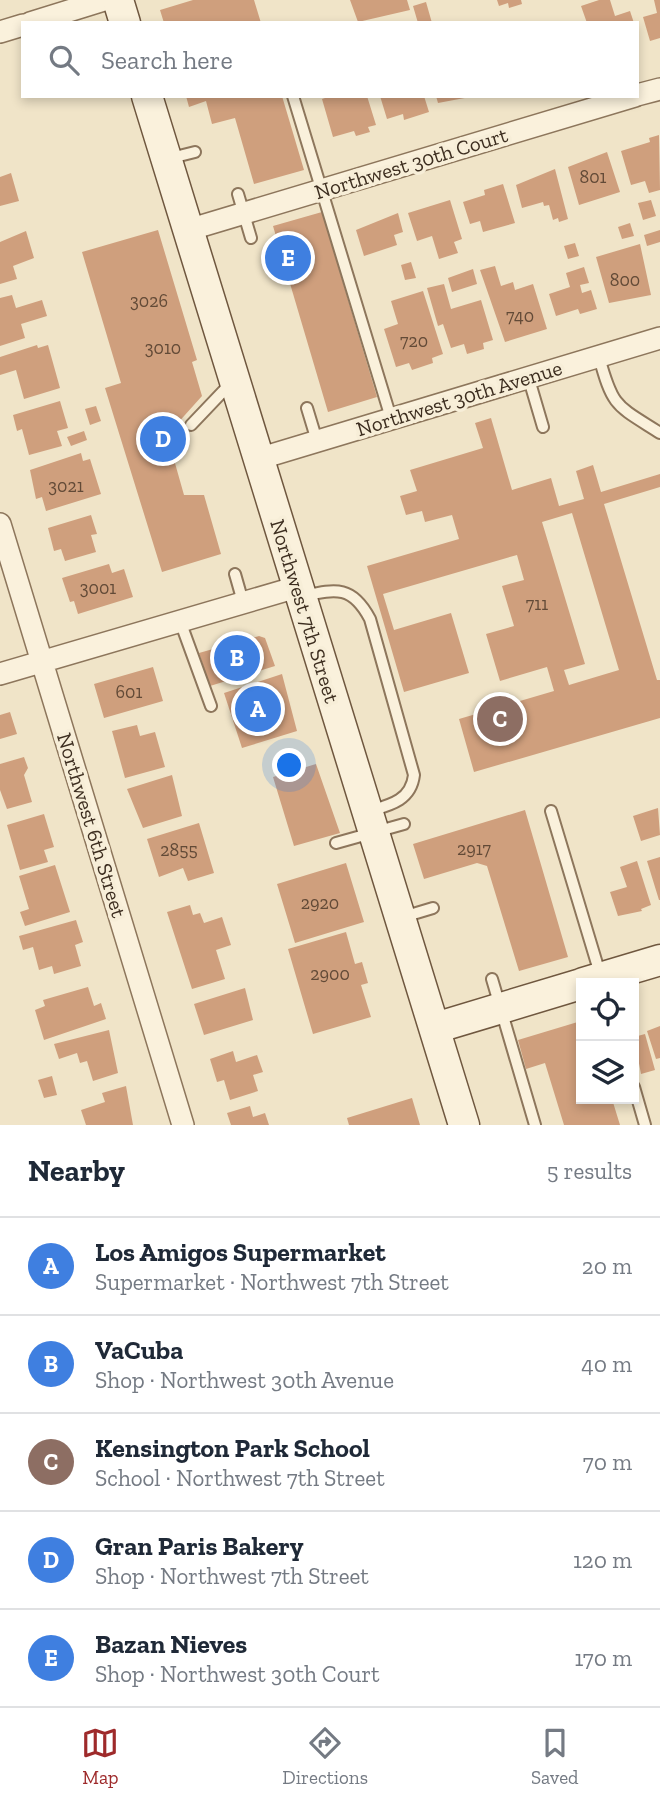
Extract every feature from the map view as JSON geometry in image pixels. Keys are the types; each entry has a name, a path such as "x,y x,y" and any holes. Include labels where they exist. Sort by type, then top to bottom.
{"main road":[{"path":"118,0 124,21"},
{"name":"Northwest 7th Street","path":"148,98 464,1125"},
{"path":"604,978 660,960"},
{"path":"435,1028 576,987"}],"street":[{"path":"33,21 56,7 104,0"},
{"path":"0,32 21,26"},
{"name":"Northwest 30th Court","path":"639,95 660,89"},
{"name":"Northwest 30th Court","path":"188,230 241,204 321,190 629,98"},
{"name":"Northwest 30th Avenue","path":"258,459 660,338"},
{"name":"Northwest 6th Street","path":"0,524 183,1125"},
{"path":"0,674 243,603 298,592"}],"lane":[{"path":"294,98 391,418"},
{"path":"166,159 195,152"},
{"path":"241,204 251,238"},
{"path":"599,357 609,393 617,406 660,433"},
{"path":"528,376 543,427"},
{"path":"191,425 233,381"},
{"path":"307,408 317,441"},
{"path":"235,574 243,603"},
{"path":"298,592 340,591 357,600 370,619 414,775 413,785 397,803 336,843"},
{"path":"180,621 211,706"},
{"path":"551,811 591,978"},
{"path":"371,822 404,824"},
{"path":"401,918 433,908"},
{"path":"492,979 535,1125"},
{"path":"639,1104 645,1125"}],"building":[{"path":"193,0 254,0 260,21 163,21 160,10"},
{"path":"350,0 407,0 410,10 358,21"},
{"path":"497,0 521,0 522,4 509,8 508,3 499,6"},
{"path":"599,0 610,0 615,16 630,11 633,21 586,21 581,6"},
{"path":"654,0 660,0 660,38 650,41 643,17 657,13"},
{"path":"426,2 431,21 417,21 413,6"},
{"path":"187,98 283,98 304,170 254,184 235,118 212,124 206,101 189,107"},
{"path":"368,98 376,125 368,127 370,132 356,136 354,131 333,137 322,99"},
{"path":"381,98 425,98 429,112 404,120 403,114 387,119"},
{"path":"437,98 465,98 438,103"},
{"path":"659,135 660,190 649,193 645,181 631,185 621,151 650,142 649,138"},
{"path":"607,152 620,192 579,205 568,167"},
{"path":"555,169 568,219 559,222 558,218 553,220 549,205 544,206 543,202 522,208 516,185"},
{"path":"11,173 19,201 0,206 0,177"},
{"path":"503,184 515,223 483,232 480,221 470,224 463,202 485,195 484,190"},
{"path":"450,200 462,239 454,242 458,253 439,259 432,236 417,241 408,213"},
{"path":"651,200 656,216 643,220 638,203"},
{"path":"322,212 377,397 328,412 273,226"},
{"path":"398,213 403,232 394,235 397,245 364,256 356,230"},
{"path":"630,223 634,236 622,239 618,227"},
{"path":"158,230 197,360 192,362 202,396 167,435 184,495 204,495 221,554 162,572 105,388 121,383 82,252"},
{"path":"660,230 660,242 647,246 644,235"},
{"path":"26,231 34,258 13,266 17,279 0,284 0,242"},
{"path":"575,243 579,256 568,259 564,246"},
{"path":"640,244 651,295 609,303 596,257"},
{"path":"411,262 416,278 405,280 401,265"},
{"path":"495,266 501,286 513,282 515,290 533,284 547,329 505,342 480,270"},
{"path":"584,267 589,283 580,285 582,293 591,290 597,309 580,314 578,309 556,316 549,294 570,287 566,273"},
{"path":"473,269 477,284 452,292 448,278"},
{"path":"444,284 451,309 481,300 493,340 483,343 484,349 467,354 464,344 451,348 443,324 438,326 427,288"},
{"path":"423,291 443,354 432,358 433,363 412,370 409,363 396,367 384,329 398,324 391,301"},
{"path":"12,295 16,308 42,300 47,316 21,324 25,338 0,346 0,298"},
{"path":"37,345 38,348 48,345 60,388 24,399 16,370 0,375 0,357"},
{"path":"60,401 68,428 57,431 62,446 29,455 22,429 17,431 13,415"},
{"path":"96,406 101,421 90,425 85,409"},
{"path":"491,418 512,490 551,478 559,506 584,499 576,471 593,465 601,492 660,474 660,487 604,504 657,680 660,680 660,718 474,772 459,719 554,691 547,667 500,681 486,634 514,626 502,586 524,580 517,555 383,594 394,630 451,613 469,673 404,692 367,566 459,539 452,515 425,522 422,511 406,515 400,496 417,491 410,470 483,448 475,423","holes":["572,513 619,670 569,685 564,670 585,664 542,522"]},
{"path":"84,431 87,440 71,446 67,437"},
{"path":"81,453 83,461 90,459 101,494 46,511 42,497 36,499 30,470"},
{"path":"91,515 97,534 91,535 96,552 65,561 61,549 54,551 48,528"},
{"path":"109,564 112,573 124,569 133,597 78,614 74,601 70,602 62,578"},
{"path":"259,636 265,638 275,666 210,686 199,653"},
{"path":"153,667 163,701 104,718 94,684"},
{"path":"282,674 297,731 242,748 224,693"},
{"path":"10,712 17,734 0,739 0,715"},
{"path":"137,725 140,736 155,732 165,767 125,778 112,731"},
{"path":"24,757 28,768 24,775 32,802 7,809 0,790 0,764"},
{"path":"316,764 340,833 294,846 273,777"},
{"path":"172,775 182,816 143,828 127,789"},
{"path":"658,808 660,835 641,841 633,816"},
{"path":"525,810 568,957 519,971 487,866 477,863 424,879 413,844"},
{"path":"44,814 54,847 44,850 48,862 20,870 7,825"},
{"path":"199,823 214,873 188,881 183,868 159,877 147,839"},
{"path":"660,857 660,900 659,900 647,861"},
{"path":"637,861 651,905 641,909 642,911 618,916 610,892 627,887 620,867"},
{"path":"346,863 364,922 295,943 277,884"},
{"path":"55,865 70,912 25,926 20,912 29,909 19,876"},
{"path":"190,905 193,915 200,913 204,923 222,917 231,945 216,950 225,979 192,989 167,912"},
{"path":"76,920 83,942 75,945 81,966 54,974 52,966 39,970 33,947 23,950 19,936"},
{"path":"346,932 355,964 362,962 368,983 361,985 371,1017 313,1034 288,949"},
{"path":"88,987 94,1006 101,1003 106,1019 44,1040 35,1010 45,1006 43,1000"},
{"path":"245,988 253,1020 204,1035 194,1004"},
{"path":"576,1023 576,1104 614,1104 620,1125 564,1125 545,1063 526,1069 518,1040"},
{"path":"660,1026 660,1058 656,1059 647,1031"},
{"path":"109,1030 118,1073 93,1081 87,1061 80,1063 77,1053 59,1059 54,1044"},
{"path":"645,1034 655,1070 641,1074 639,1063 639,1036"},
{"path":"233,1051 236,1062 257,1055 263,1072 253,1075 258,1091 230,1100 224,1080 217,1082 210,1059"},
{"path":"52,1076 57,1095 44,1098 38,1080"},
{"path":"126,1086 133,1125 86,1125 81,1110 105,1102 102,1093"},
{"path":"412,1098 420,1125 349,1125 347,1118"},
{"path":"250,1106 253,1117 265,1113 269,1125 231,1125 227,1113"}],"place":[{"name":"Bazan Nieves","path":"288,258"},
{"name":"Gran Paris Bakery","path":"163,439"},
{"name":"VaCuba","path":"237,658"},
{"name":"Los Amigos Supermarket","path":"258,709"},
{"name":"Kensington Park School","path":"500,719"}]}
